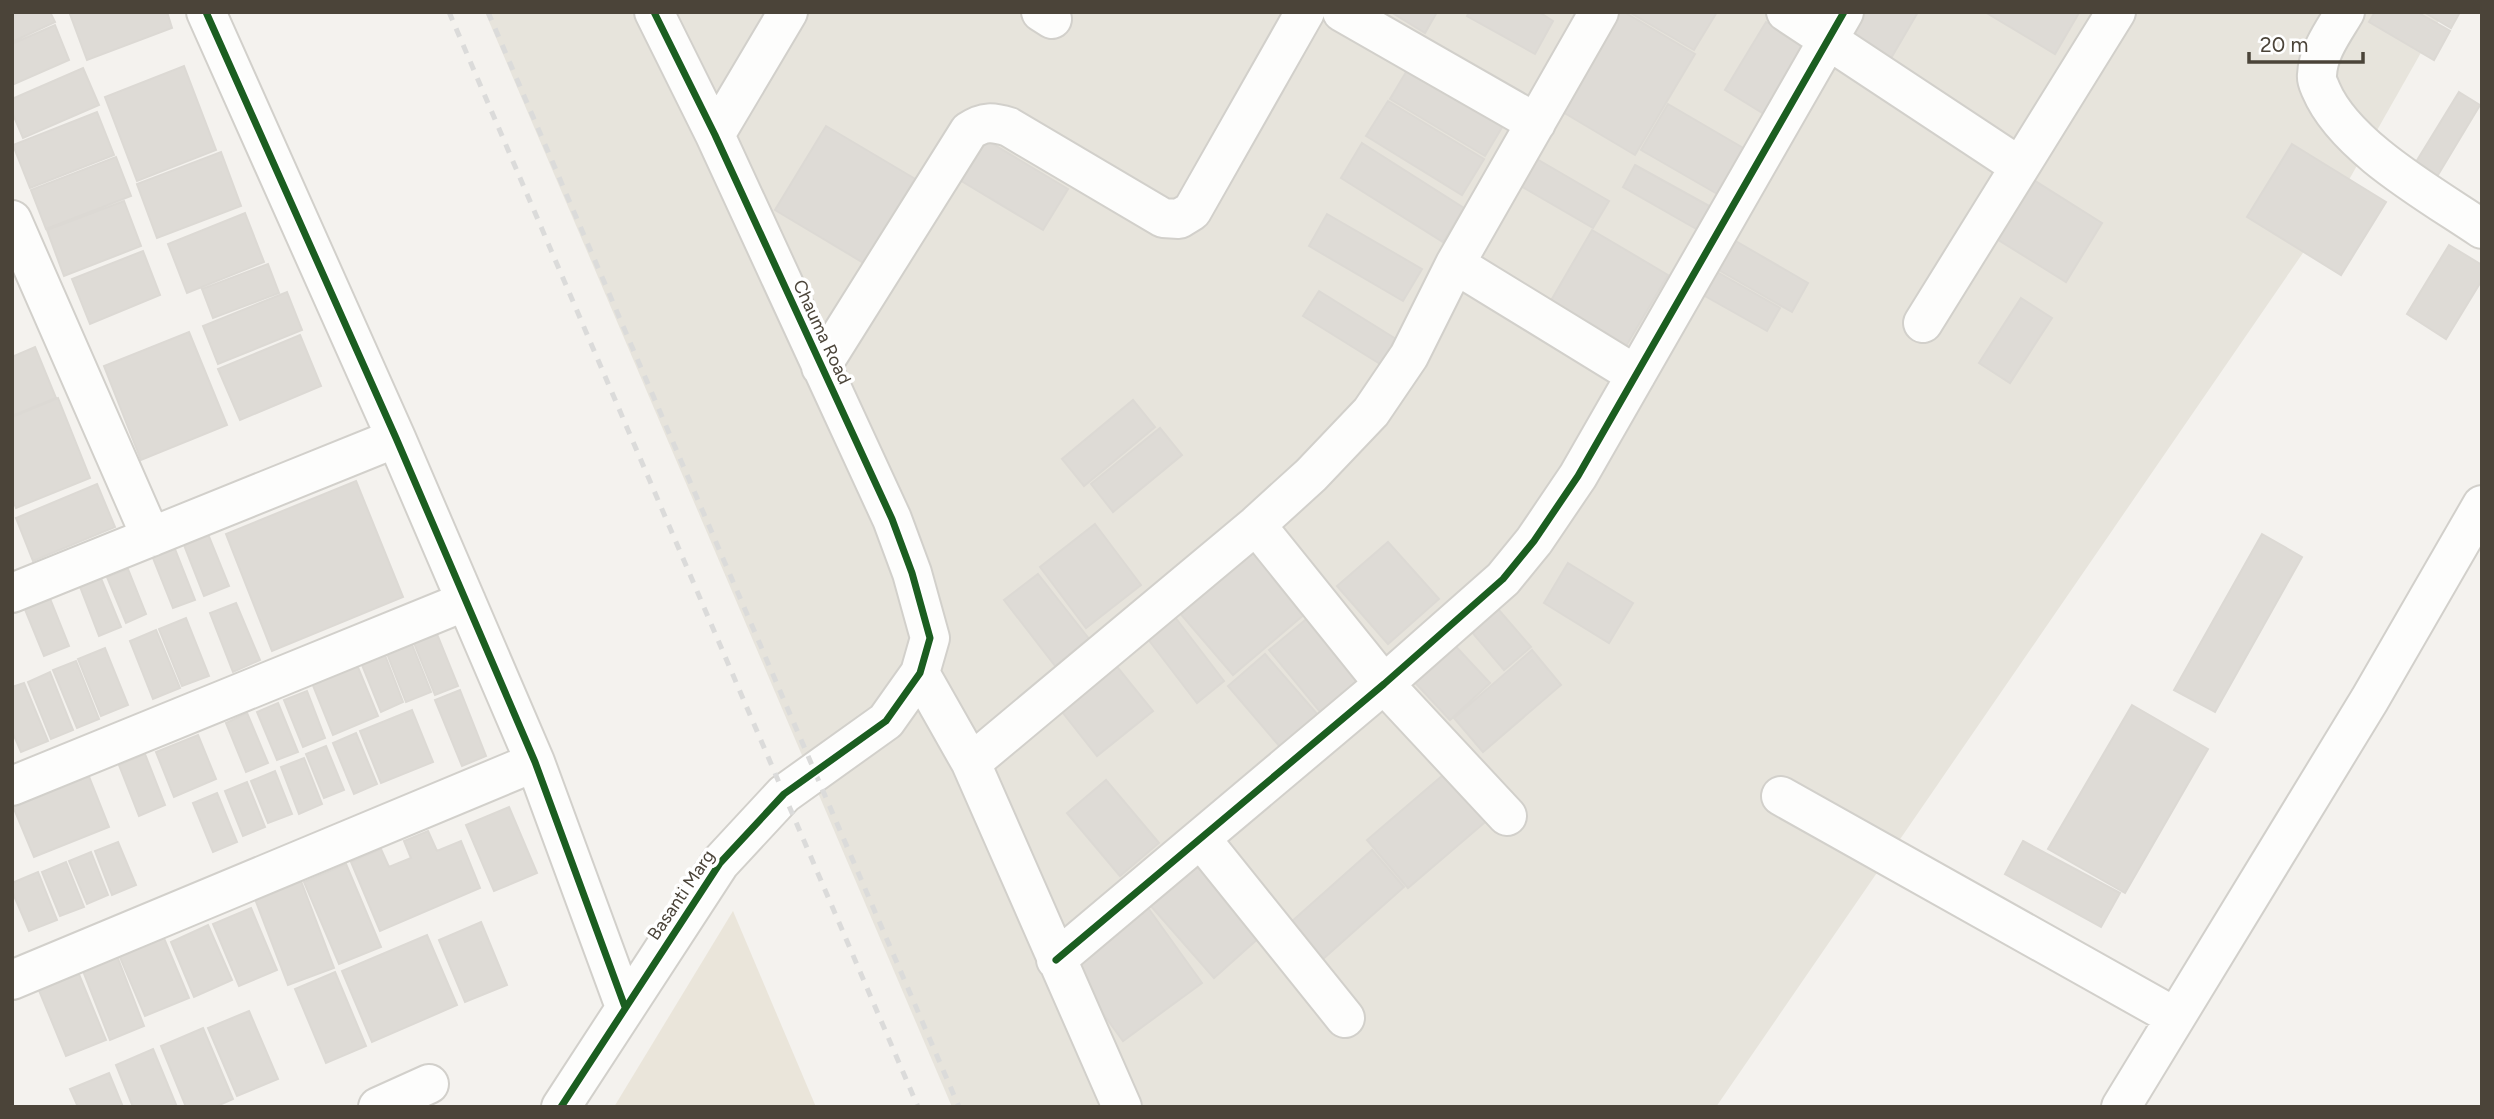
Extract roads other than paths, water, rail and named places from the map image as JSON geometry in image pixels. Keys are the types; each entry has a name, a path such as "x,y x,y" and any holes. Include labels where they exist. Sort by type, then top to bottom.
{"street":[{"path":"206,12 396,438 535,762 625,1007"},
{"name":"Chauma Road","path":"654,12 715,135 892,519 912,573 930,638 920,673"},
{"path":"715,135 788,12"},
{"path":"821,368 969,131 981,123 994,122 1009,127 1163,218 1179,219 1192,211 1305,12"},
{"path":"1342,12 1536,123"},
{"path":"971,763 1256,525 1311,475 1371,412 1409,356 1455,264 1599,12"},
{"path":"1786,12 1836,25 2019,166"},
{"path":"1923,323 2116,12"},
{"path":"2345,12 2322,50 2316,78 2326,101 2343,125 2381,160 2482,229"},
{"path":"1056,960 1384,684 1511,570 1578,476 1836,25"},
{"path":"12,220 151,537"},
{"path":"1455,264 1636,375"},
{"path":"12,593 396,438"},
{"path":"2121,1107 2370,699 2482,505"},
{"path":"1256,525 1384,684 1507,816"},
{"path":"12,786 466,601"},
{"path":"920,673 971,763 1122,1107"},
{"name":"Basanti Marg","path":"561,1107 720,863 783,794 886,721 920,673"},
{"path":"12,980 535,762"},
{"path":"1781,796 2175,1017"},
{"path":"1201,839 1345,1018"},
{"path":"378,1107 429,1084"}],"railway":[{"path":"449,12 918,1107"},
{"path":"488,12 959,1107"}]}
